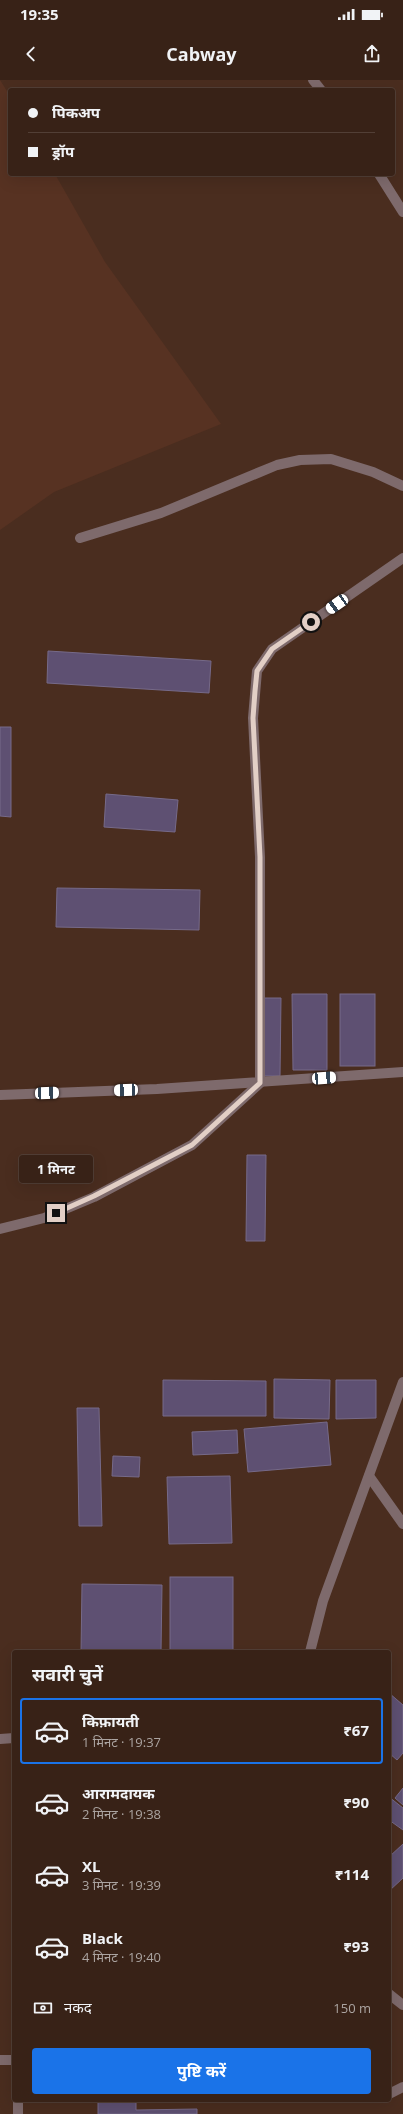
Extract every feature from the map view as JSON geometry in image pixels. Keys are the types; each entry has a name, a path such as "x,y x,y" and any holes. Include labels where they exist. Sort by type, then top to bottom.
{"street":[{"path":"313,80 319,88"},
{"path":"380,176 403,212"},
{"path":"80,538 161,513 277,465 300,460 331,459 373,472 403,486"},
{"path":"0,1229 44,1218 87,1200 192,1145 260,1083 260,857 253,718 257,671 272,649 403,558"},
{"path":"0,1095 158,1089 403,1072"},
{"path":"311,1650 323,1601 403,1382"},
{"path":"369,1476 403,1524"},
{"path":"0,1739 12,1738"},
{"path":"391,1996 403,2005"},
{"path":"0,2060 12,2060"},
{"path":"391,2093 403,2087"},
{"path":"18,2102 18,2114"}],"shaded area":[{"path":"0,80 8,93 8,176 56,176 105,262 221,424 54,492 0,530"}],"building":[{"path":"48,651 211,661 209,693 47,683"},
{"path":"0,727 11,727 11,817 0,816"},
{"path":"106,794 178,800 175,832 104,827"},
{"path":"57,888 200,890 199,930 56,927"},
{"path":"292,994 327,994 327,1070 293,1070"},
{"path":"340,994 375,994 375,1066 340,1066"},
{"path":"264,998 281,998 280,1076 264,1076"},
{"path":"247,1155 266,1155 265,1241 246,1241"},
{"path":"274,1379 330,1380 329,1419 274,1418"},
{"path":"163,1380 266,1381 266,1416 163,1416"},
{"path":"336,1380 376,1380 376,1418 336,1419"},
{"path":"77,1408 99,1408 102,1526 79,1526"},
{"path":"327,1422 331,1465 248,1472 244,1429"},
{"path":"237,1430 238,1453 193,1455 192,1432"},
{"path":"113,1456 140,1457 139,1477 112,1476"},
{"path":"230,1476 232,1543 169,1544 167,1477"},
{"path":"170,1577 233,1577 233,1650 170,1650"},
{"path":"82,1584 162,1585 161,1650 81,1650"},
{"path":"391,1695 403,1705 403,1753 397,1760 391,1755"},
{"path":"403,1788 403,1805 395,1798"},
{"path":"391,1799 403,1808 403,1830 391,1821"},
{"path":"403,1844 403,1878 391,1889 391,1855"},
{"path":"98,2102 136,2102 136,2110 197,2109 197,2114 98,2114"}],"route":[{"path":"56,1213 94,1196 192,1145 260,1083 260,857 253,718 257,671 272,649 311,622"}]}
